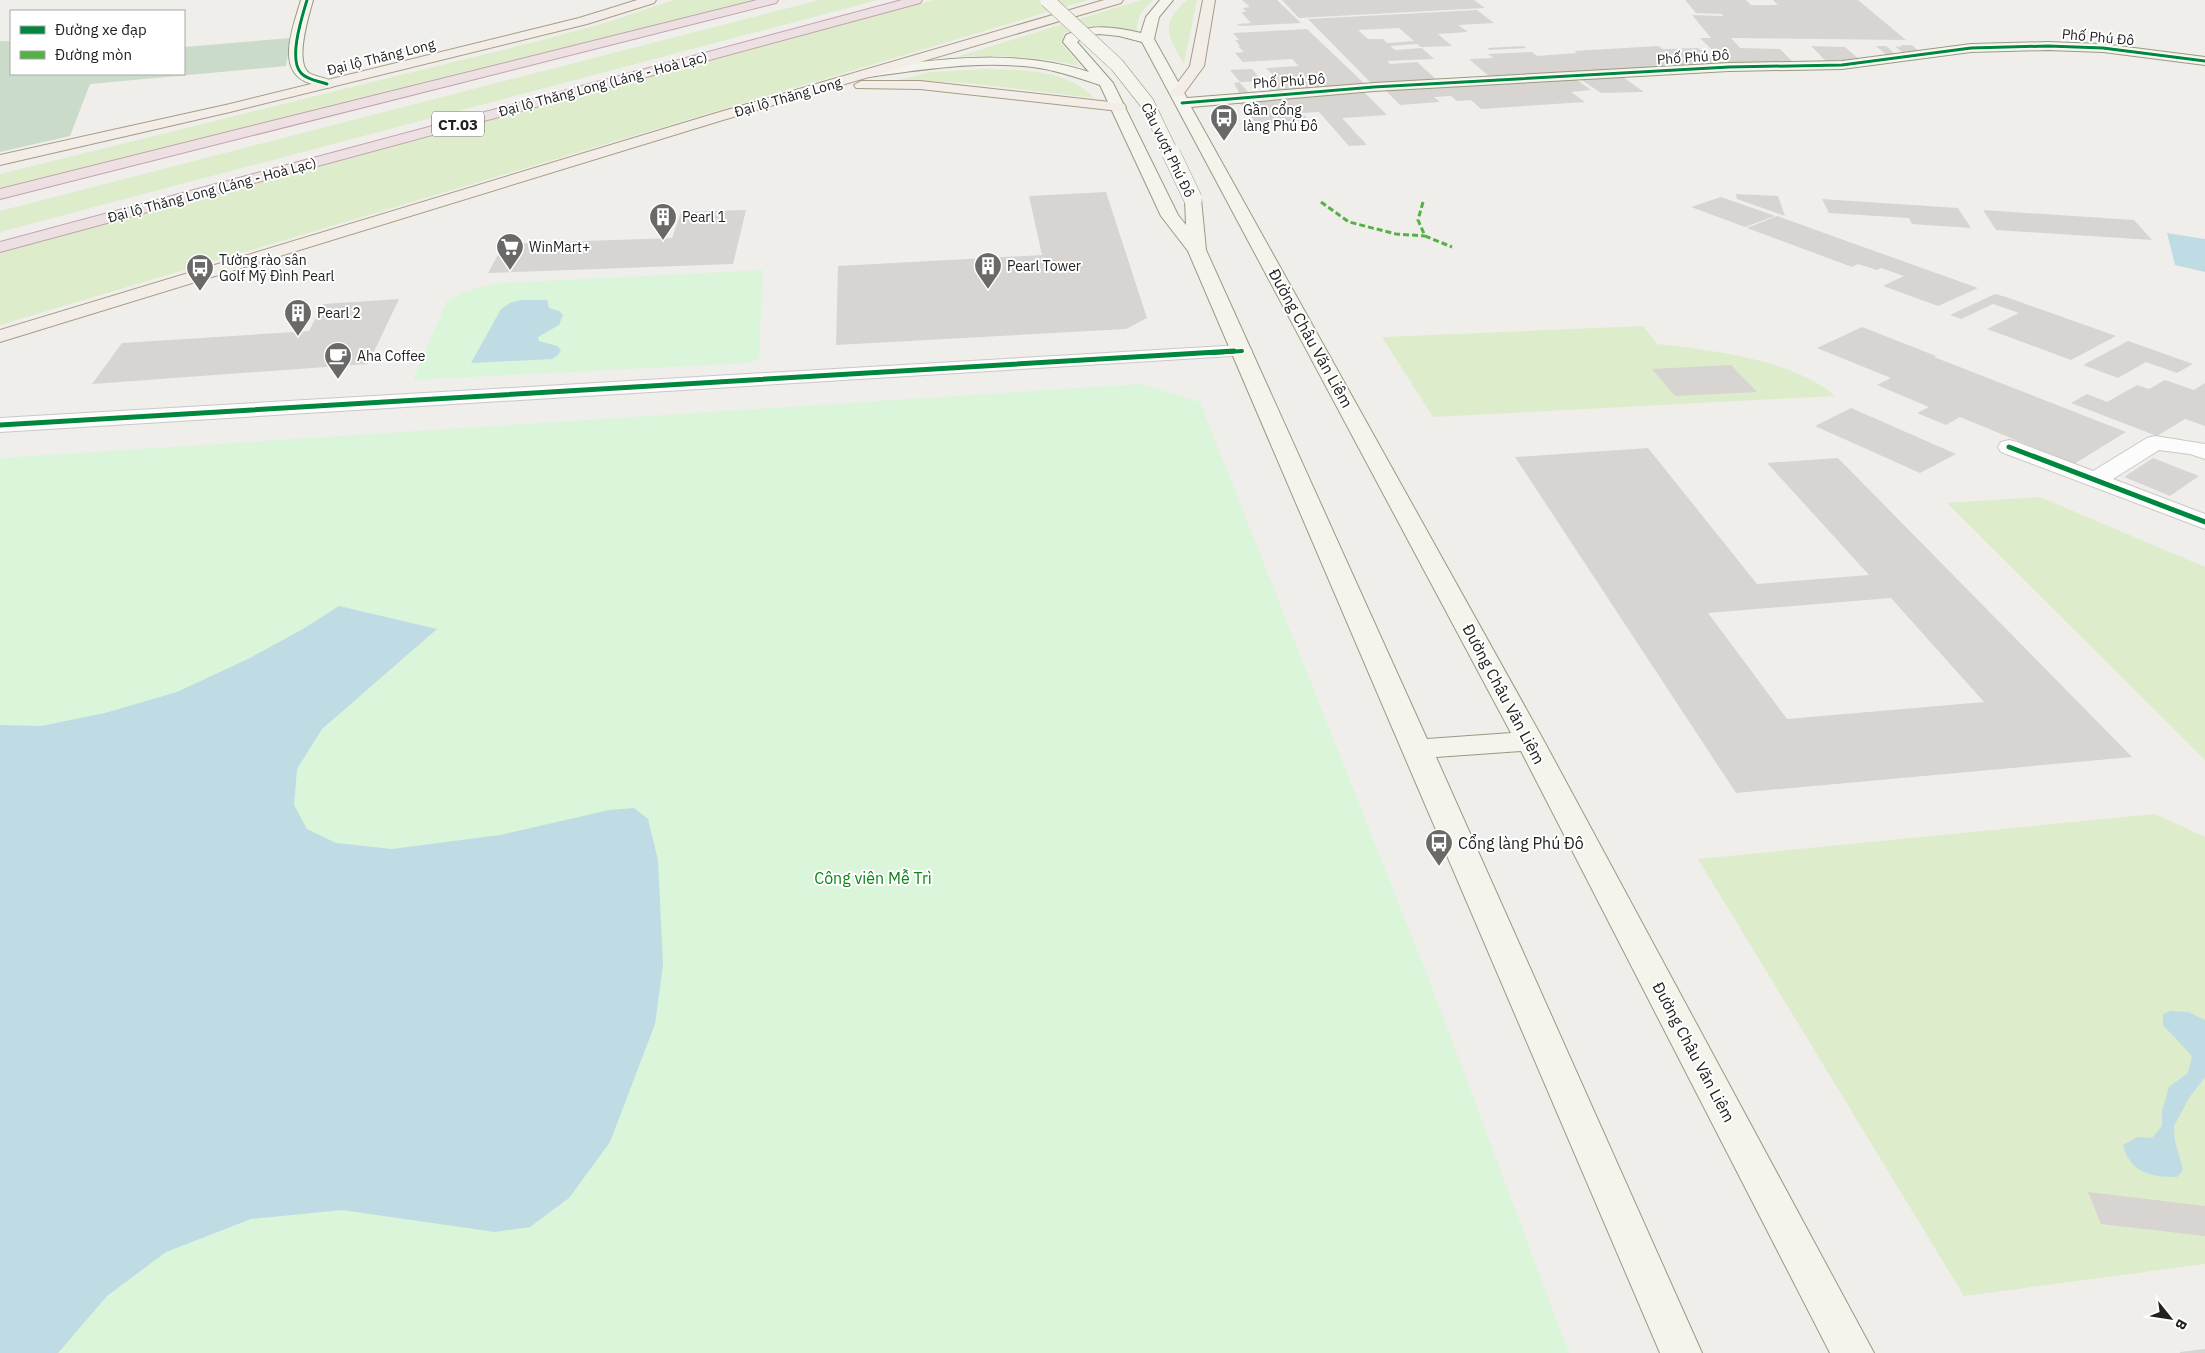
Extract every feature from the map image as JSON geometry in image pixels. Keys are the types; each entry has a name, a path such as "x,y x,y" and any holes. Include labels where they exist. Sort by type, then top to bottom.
{"highway":[{"path":"0,194 772,0"},
{"name":"Đại lộ Thăng Long (Láng - Hoà Lạc)","path":"0,247 916,0"}],"main road":[{"path":"307,0 298,37 296,65 304,75 327,84"},
{"name":"Đại lộ Thăng Long","path":"0,160 583,22 650,0"},
{"name":"Cầu vượt Phú Đô","path":"1047,0 1112,59 1147,103 1193,199 1197,250"},
{"name":"Đại lộ Thăng Long","path":"0,336 718,117 1117,0"},
{"path":"1167,0 1155,11 1148,25 1147,39 1121,32 1106,31 1083,33 1071,38 1070,42 1106,83 1170,216 1197,250 1418,749 1681,1353"},
{"path":"1179,98 1198,66 1209,0"},
{"name":"Đường Châu Văn Liêm","path":"1147,39 1530,741 1853,1353"},
{"name":"Phố Phú Đô","path":"1179,98 1220,98 1374,87 1729,67 1842,65 1971,48 2048,46 2094,48 2205,61"},
{"path":"869,73 957,62 1006,61 1056,66 1106,83"},
{"path":"824,86 920,85 1119,107"},
{"path":"1418,749 1530,741"}],"street":[{"path":"0,425 1242,351"},
{"path":"2097,479 2155,443 2194,448 2205,452"},
{"path":"2009,446 2205,522"}],"green space":[{"path":"674,0 761,0 0,189 0,174 546,39 605,23"},
{"path":"819,0 878,0 0,232 0,211"},
{"path":"934,0 1088,0 0,325 0,251"},
{"path":"1141,0 1154,0 1141,14 1137,32 1091,26 1073,29 1065,33 1061,43 1080,66 1018,57 956,57"},
{"path":"1187,0 1197,0 1184,64 1174,46 1169,30 1172,16"},
{"path":"291,38 286,66 90,84 70,136 0,152 0,41 10,41 10,75 185,75 185,47"},
{"path":"986,69 1029,71 1058,76 1083,88 1094,98 967,83 899,80 930,72"},
{"path":"763,270 759,358 750,363 413,380 447,301 473,289 501,283"},
{"path":"1643,326 1657,344 1750,358 1774,365 1817,383 1835,396 1433,417 1382,337"},
{"name":"Công viên Mễ Trì","path":"1141,384 1200,402 1440,1008 1569,1353 0,1353 0,458"},
{"path":"2040,497 2205,567 2205,760 1947,503"},
{"path":"2155,814 2205,837 2205,1264 1964,1296 1698,859"}],"water":[{"path":"2167,233 2205,239 2205,272 2175,265"},
{"path":"520,300 547,300 549,308 559,311 563,315 559,325 538,337 539,341 557,346 561,350 558,355 552,359 471,363 501,309 510,303"},
{"path":"339,606 437,629 322,729 297,769 294,805 307,829 336,843 392,849 500,835 609,810 634,808 648,819 658,860 663,965 655,1024 610,1142 569,1198 530,1227 495,1232 342,1210 251,1219 166,1252 107,1296 58,1353 0,1353 0,725 41,726 105,713 177,692 250,658 303,629"},
{"path":"2171,1011 2188,1012 2205,1020 2205,1077 2189,1098 2174,1126 2175,1141 2183,1170 2177,1177 2159,1176 2143,1172 2131,1162 2123,1145 2138,1137 2152,1138 2162,1126 2162,1111 2169,1087 2188,1073 2192,1056 2163,1025 2163,1014"}],"building":[{"path":"1242,0 1277,0 1301,23 1240,26 1237,24 1251,23 1241,12 1246,12 1243,8 1250,7"},
{"path":"1282,0 1474,0 1485,8 1299,18"},
{"path":"1685,0 1746,0 1751,5 1778,5 1773,0 1858,0 1906,40 1731,38 1740,48 1780,49 1794,63 1724,62 1700,38 1711,38 1692,15 1723,16 1722,14 1696,13"},
{"path":"1477,10 1494,23 1458,25 1468,32 1438,34 1452,46 1421,47 1417,44 1390,46 1395,50 1422,48 1434,59 1387,61 1390,64 1417,62 1438,81 1373,85 1308,19","holes":["1399,28 1414,41 1387,43 1383,39 1368,39 1358,30"]},
{"path":"1307,29 1368,87 1273,93 1262,81 1278,80 1266,68 1299,66 1292,59 1243,62 1235,53 1244,52 1238,46 1240,46 1235,40 1239,40 1233,33"},
{"path":"1900,45 1912,45 1923,55 1904,54 1895,46 1902,47"},
{"path":"1523,46 1527,48 1490,50 1487,48"},
{"path":"1658,46 1663,49 1698,48 1725,64 1491,78 1469,59 1493,58 1488,54 1532,52 1537,56 1577,53 1574,51"},
{"path":"1811,46 1845,47 1859,59 1845,59 1849,63 1829,64"},
{"path":"1876,46 1886,46 1899,57 1889,57"},
{"path":"1252,69 1262,81 1240,82 1230,70"},
{"path":"1620,75 1644,92 1601,93 1577,77"},
{"path":"1574,78 1591,90 1571,92 1585,102 1481,109 1471,100 1457,101 1451,96 1434,97 1440,102 1400,105 1384,89"},
{"path":"1239,82 1250,94 1240,95 1234,83"},
{"path":"1363,91 1387,115 1342,118 1367,145 1349,146 1319,112 1302,113 1309,120 1256,123 1236,99"},
{"name":"Pearl Tower","path":"1106,192 1147,318 1126,329 836,345 838,266 1042,255 1029,196"},
{"path":"1736,194 1778,196 1785,216 1737,199"},
{"path":"1721,197 1775,216 1745,227 1691,207"},
{"path":"1822,199 1958,208 1971,228 1912,224 1909,218 1829,213"},
{"name":"Pearl 1","path":"746,210 733,264 488,273 504,244 672,238 681,212"},
{"path":"1983,210 2134,220 2152,240 1996,230"},
{"path":"1777,216 1978,288 1938,306 1883,286 1904,276 1881,268 1877,270 1858,264 1852,267 1747,228"},
{"path":"1995,294 2116,336 2071,360 1987,329 2019,313 1993,304 1961,319 1950,315"},
{"name":"Pearl 2","path":"399,299 368,364 92,384 122,343 309,331 323,304"},
{"path":"1862,327 2126,432 2074,464 1960,417 1946,425 1917,413 1929,407 1877,385 1891,378 1817,348"},
{"path":"2128,341 2193,364 2177,373 2146,362 2118,378 2083,365"},
{"path":"1731,365 1757,392 1675,396 1652,369"},
{"path":"2165,380 2194,390 2205,383 2205,426 2185,419 2157,436 2071,403 2087,394 2107,402 2137,385 2149,389"},
{"path":"1851,408 1956,454 1920,473 1815,426"},
{"path":"1648,448 1757,584 1869,575 1767,463 1838,458 2132,757 1736,793 1515,457","holes":["1891,598 1984,702 1787,719 1708,613"]},
{"path":"2153,458 2199,476 2170,496 2124,477"},
{"path":"2088,1192 2205,1206 2205,1236 2101,1224"},
{"path":"2205,1349 2205,1353 2180,1353 2180,1352"}],"marked path":[{"path":"1321,202 1349,222 1396,234 1425,236"},
{"path":"1423,202 1418,220 1425,236 1452,247"}],"cycle path":[{"path":"307,0 296,49 297,67 306,77 327,84"},
{"path":"1182,103 1374,87 1729,67 1842,65 1971,48 2048,46 2103,48 2205,61"},
{"path":"0,425 1242,351"},
{"path":"2009,447 2205,522"}],"place":[{"name":"Gần cổng làng Phú Đô","path":"1224,142"},
{"name":"Pearl 1","path":"663,241"},
{"name":"WinMart+","path":"510,271"},
{"name":"Pearl Tower","path":"988,290"},
{"name":"Tường rào sân Golf Mỹ Đình Pearl","path":"200,292"},
{"name":"Pearl 2","path":"298,337"},
{"name":"Aha Coffee","path":"338,380"},
{"name":"Cổng làng Phú Đô","path":"1439,867"}]}
